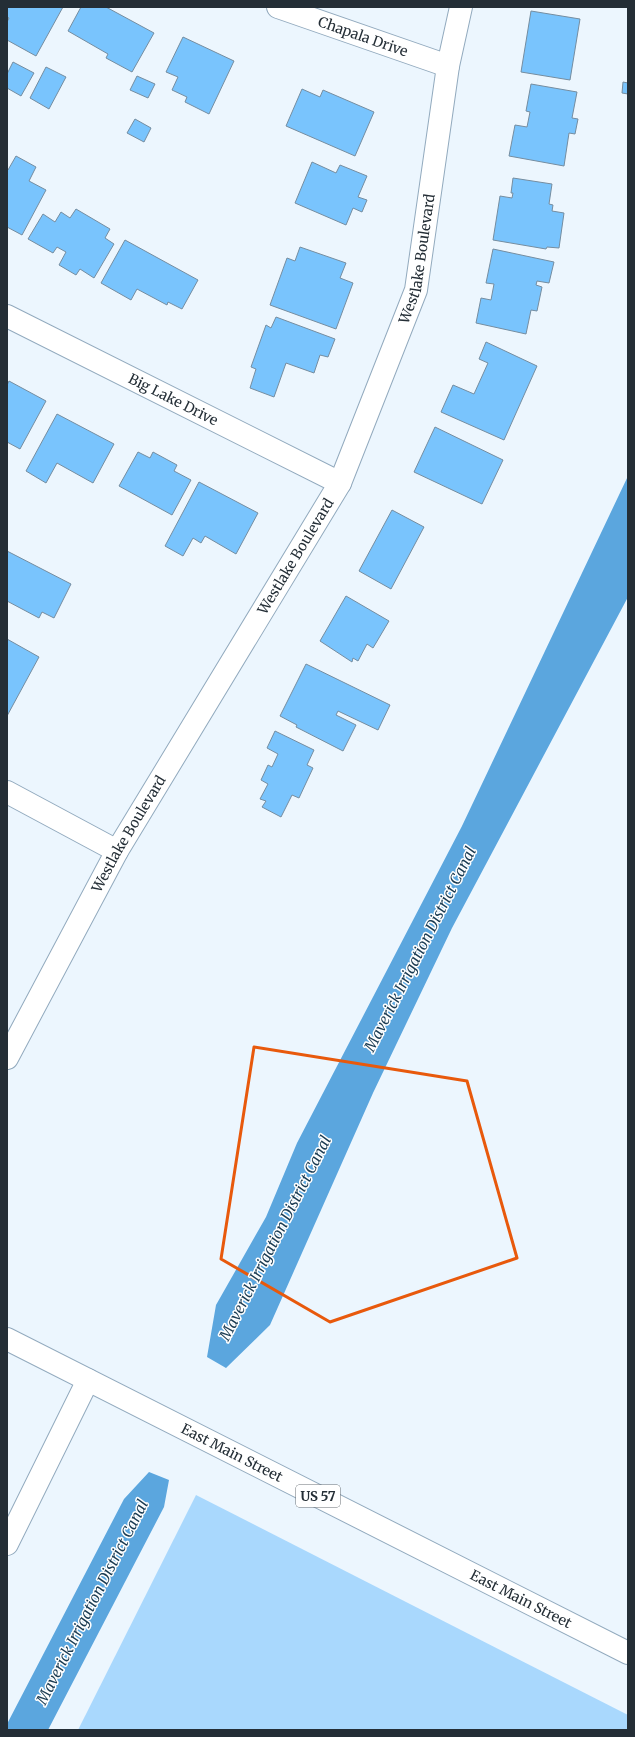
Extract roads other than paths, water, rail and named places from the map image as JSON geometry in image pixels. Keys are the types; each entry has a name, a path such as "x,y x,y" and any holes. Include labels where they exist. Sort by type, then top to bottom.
{"main road":[{"name":"Chapala Drive","path":"278,7 448,66"},
{"name":"Westlake Boulevard","path":"7,1058 117,850 340,483 416,290 448,66 461,7"},
{"name":"Big Lake Drive","path":"7,316 340,483"},
{"path":"7,792 117,850"},
{"name":"East Main Street","path":"7,1339 628,1653"},
{"path":"7,1544 88,1380"}],"water":[{"name":"Maverick Irrigation District Canal","path":"628,476 628,597 452,928 373,1093 270,1325 226,1368 207,1357 216,1305 266,1217 297,1143 462,826"},
{"name":"Maverick Irrigation District Canal","path":"149,1472 169,1480 164,1507 48,1730 7,1730 7,1724 124,1499"}]}
